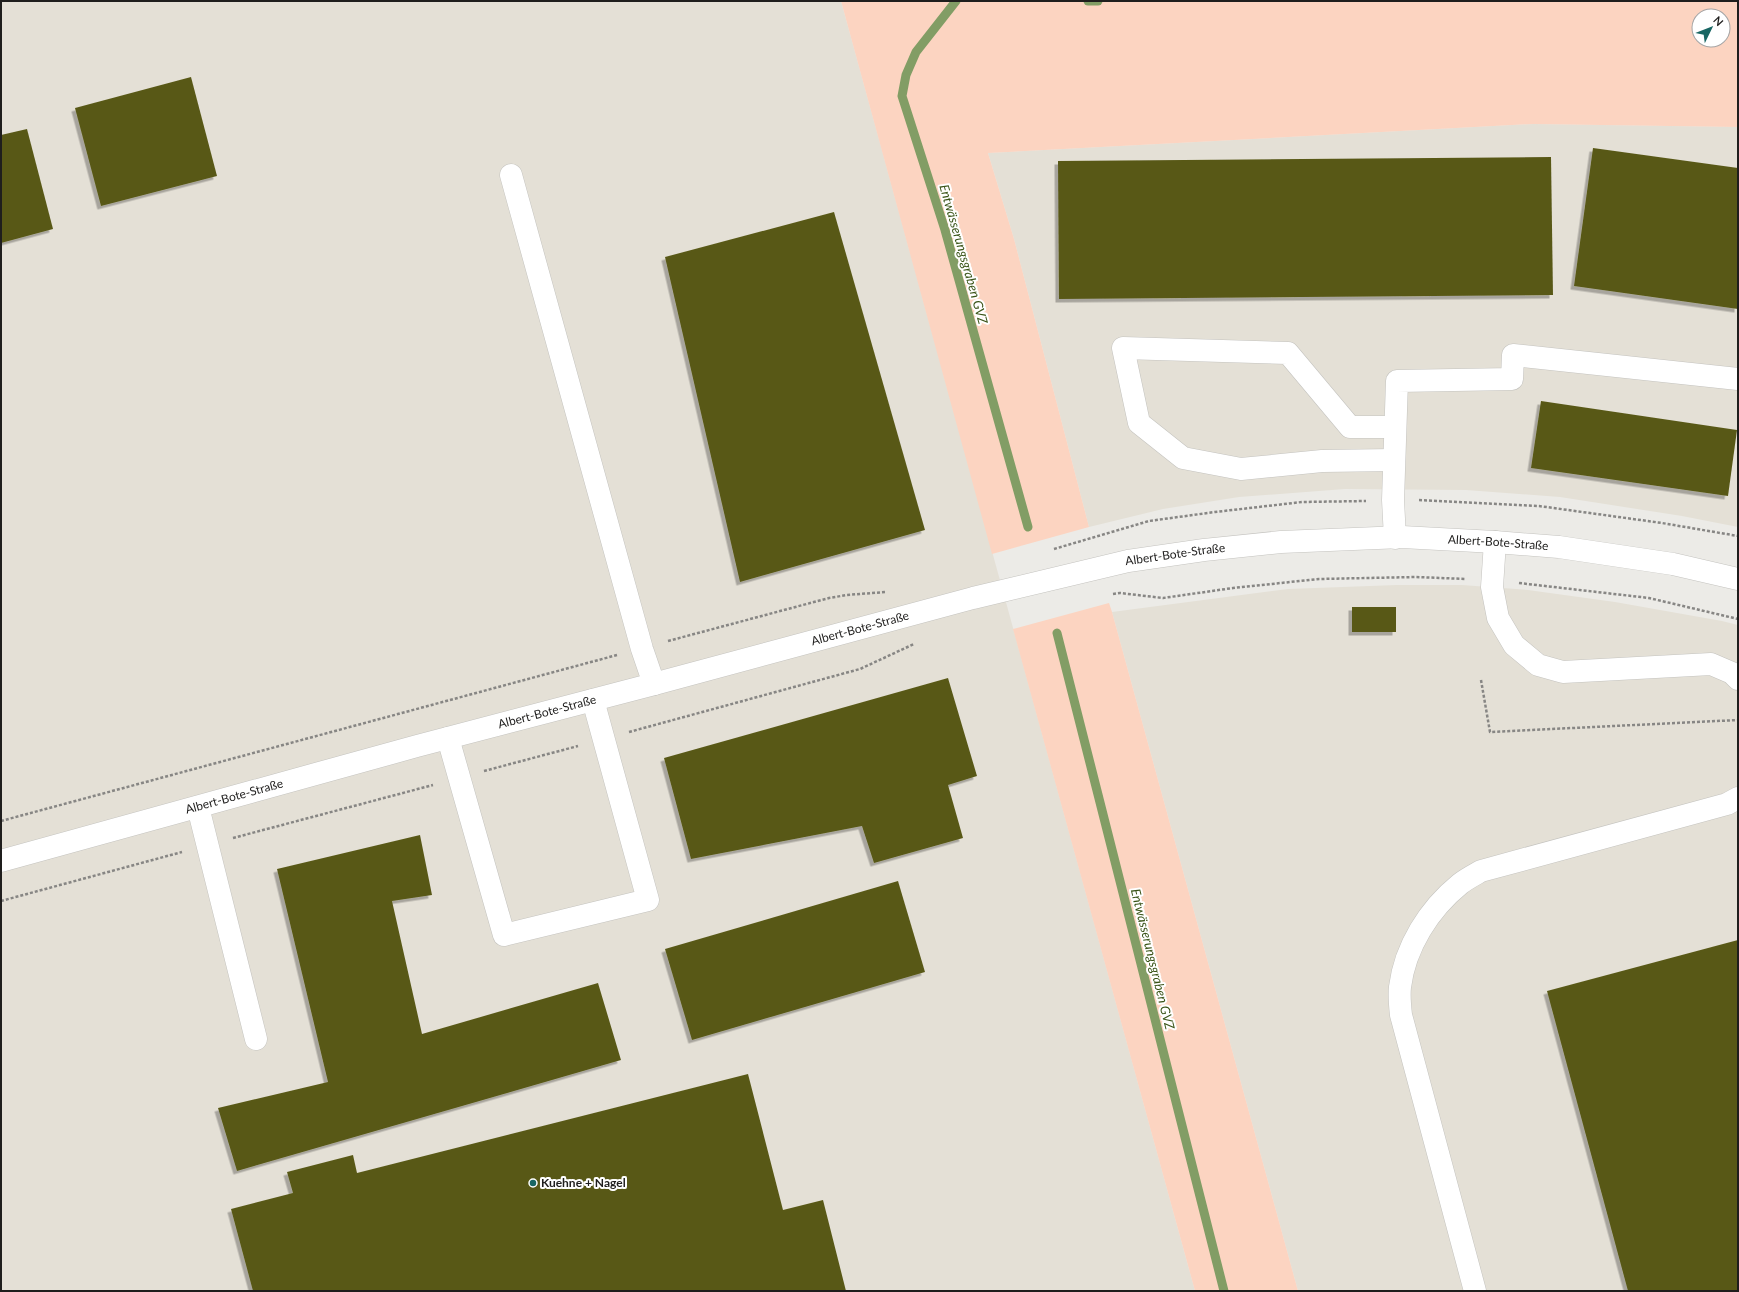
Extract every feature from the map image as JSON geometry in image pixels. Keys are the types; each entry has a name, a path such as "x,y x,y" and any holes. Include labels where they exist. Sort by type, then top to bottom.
{"street":[{"path":"511,175 642,649 654,684"},
{"path":"1394,460 1322,461 1241,469 1183,458 1139,423 1123,348 1288,353 1350,427 1395,427"},
{"path":"1395,538 1393,500 1398,381 1512,379 1513,355 1738,379"},
{"name":"Albert-Bote-Straße","path":"1,861 448,738 973,598 1128,561 1204,550 1281,542 1395,538 1495,542 1559,548 1673,564 1738,579"},
{"path":"1495,542 1492,587 1498,618 1514,645 1538,665 1563,672 1711,664 1732,673 1738,679"},
{"path":"448,738 504,935 648,900 593,700"},
{"path":"1475,1291 1401,1015 1400,988 1404,967 1419,932 1438,905 1460,883 1481,871 1727,804 1738,798"},
{"path":"198,807 256,1039"}],"path":[{"path":"1108,595 1120,594 1163,598 1233,588 1319,579 1416,577 1493,580 1567,587 1648,598 1738,619"},
{"path":"1,901 860,669 920,641"},
{"path":"1481,680 1490,732 1738,720"}],"shaded area":[{"path":"1,1 841,1 1195,1291 1,1291"},
{"path":"841,1 1738,1 1738,127 1533,124 988,153 1014,239 1089,527 992,554"},
{"path":"1533,124 1738,127 1738,527 1682,516 1560,497 1466,490 1345,489 1239,497 1163,509 1089,527 1014,239 988,153"},
{"path":"1397,585 1462,585 1528,590 1615,602 1738,625 1738,1291 1298,1291 1112,612 1288,589"},
{"path":"1109,603 1298,1291 1195,1291 1013,629"}],"building":[{"path":"191,77 217,176 101,206 75,108"},
{"path":"27,129 53,229 1,243 1,135"},
{"path":"1593,148 1738,168 1738,309 1574,286"},
{"path":"1551,157 1553,295 1059,299 1058,161"},
{"path":"834,212 925,530 740,582 665,257"},
{"path":"1541,401 1737,430 1728,496 1531,468"},
{"path":"1352,607 1396,607 1396,632 1352,632"},
{"path":"948,678 977,776 948,785 963,838 874,863 862,826 691,859 664,758"},
{"path":"420,835 432,895 392,901 422,1034 598,983 621,1060 237,1171 218,1108 328,1082 277,869"},
{"path":"898,881 925,972 692,1040 665,949"},
{"path":"1738,940 1738,1291 1628,1291 1547,991"},
{"name":"Kuehne + Nagel","path":"748,1074 783,1210 823,1200 846,1291 253,1291 231,1209 293,1193 287,1172 353,1155 357,1173"}],"waterway":[{"name":"Entwässerungsgraben GVZ","path":"956,1 916,52 906,75 902,96 945,230 1028,527"},
{"path":"1088,1 1098,1"},
{"name":"Entwässerungsgraben GVZ","path":"1057,633 1224,1291"}],"place":[{"name":"Kuehne + Nagel","path":"533,1183"}]}
